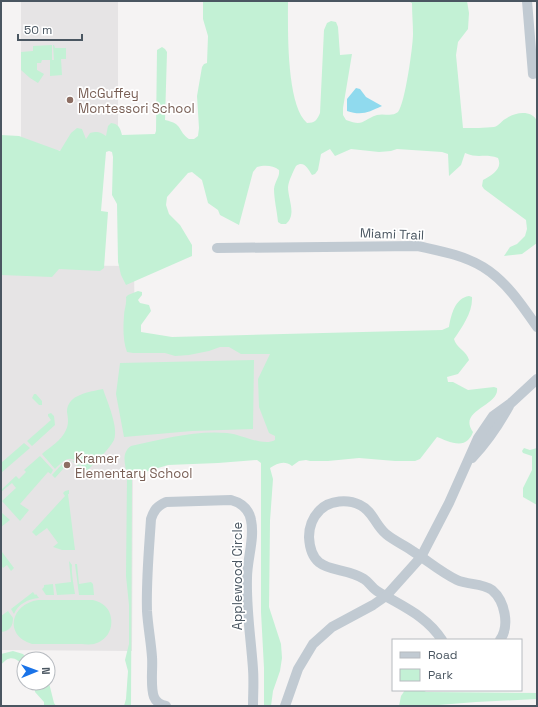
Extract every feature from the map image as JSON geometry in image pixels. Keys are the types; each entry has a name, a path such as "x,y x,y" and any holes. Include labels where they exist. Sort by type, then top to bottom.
{"street":[{"path":"527,1 533,74 537,73"},
{"name":"Miami Trail","path":"216,248 418,246 442,251 483,267 502,282 537,327"},
{"path":"285,706 298,668 314,644 332,627 373,605 386,596 421,557 449,503 478,438 493,416 511,403 537,379"},
{"name":"Applewood Circle","path":"166,706 161,705 158,702 154,697 153,691 152,657 147,612 147,580 151,519 154,511 159,505 166,502 224,500 238,502 245,507 249,513 251,521 252,534 247,577 247,616 253,670 253,706 246,706"},
{"path":"441,639 426,620 376,590 364,579 352,574 325,567 317,560 310,545 309,530 314,518 321,509 332,502 346,501 359,505 368,510 386,534 421,557 457,580 492,590 500,600 504,610 505,624 500,639"}],"shaded area":[{"name":"McGuffey Montessori School","path":"21,1 118,1 118,150 21,151"},
{"name":"Kramer Elementary School","path":"1,265 134,266 135,346 286,344 286,451 133,454 132,651 1,650"}],"green space":[{"path":"203,1 288,1 288,47 292,84 295,100 300,114 307,123 315,121 320,113 324,30 327,23 331,21 336,22 338,27 340,55 352,54 343,115 346,120 360,123 377,115 391,115 398,112 401,107 413,40 412,3 408,1 467,1 469,13 468,29 458,42 456,55 463,128 494,127 505,119 519,113 528,114 535,117 537,121 537,243 522,254 504,256 510,247 517,244 525,236 527,229 526,220 482,186 483,180 493,174 498,168 498,158 489,156 474,156 465,153 461,165 449,176 448,154 442,152 397,149 379,152 351,149 335,156 330,149 321,154 318,170 315,174 312,175 304,165 299,164 296,166 288,187 291,216 286,224 281,224 278,222 274,197 275,184 279,172 277,168 260,166 253,172 239,225 220,215 218,210 208,203 202,180 192,172 188,173 167,197 166,205 169,214 180,225 192,245 192,256 126,285 121,275 118,262 117,204 112,195 113,157 112,152 109,151 106,152 101,211 108,212 104,268 100,271 59,269 52,277 1,275 1,135 19,136 60,151 71,133 77,128 82,129 86,139 90,133 93,132 99,132 106,136 108,126 111,123 116,124 119,127 122,135 155,134 157,50 162,47 167,52 165,120 178,126 189,139 194,139 198,136 199,128 197,96 202,67 207,63 208,36 203,19"},
{"path":"52,45 52,60 54,60 53,45 55,48 66,48 66,59 61,59 62,75 50,76 50,60 42,60 41,63 37,63 37,70 44,74 38,83 21,70 21,52 33,51 33,46"},
{"path":"138,291 142,292 142,295 138,300 140,303 149,305 151,311 141,325 141,332 172,337 442,330 449,327 454,308 460,300 464,297 472,297 469,314 454,339 469,360 458,374 447,377 448,382 453,382 468,390 494,387 497,388 496,394 492,399 470,418 470,425 473,432 468,440 457,443 437,437 420,459 415,461 359,458 328,461 306,460 299,461 292,466 287,463 281,463 270,468 273,479 270,521 269,607 281,644 282,658 280,671 273,691 271,706 264,706 264,668 261,612 261,463 257,460 168,465 132,476 131,706 124,706 128,671 125,660 129,644 129,605 126,576 127,475 124,459 126,452 131,446 191,434 215,432 233,434 264,442 275,440 275,436 269,433 259,407 258,379 270,354 241,354 229,347 220,347 189,355 175,356 165,353 127,352 123,330 126,297"},
{"path":"254,360 253,429 192,431 124,437 116,394 120,363"},
{"path":"103,389 114,422 115,435 112,444 87,471 75,460 71,459 64,461 55,469 42,454 64,434 68,423 68,406 71,401 80,395"},
{"path":"34,394 36,394 42,401 42,405 39,405 32,398"},
{"path":"51,413 54,416 55,425 32,446 27,441 51,420 48,414"},
{"path":"24,443 30,448 1,473 1,463"},
{"path":"524,448 530,450 537,448 537,505 523,497 523,488 532,470 532,456 523,453 522,451"},
{"path":"40,456 53,470 51,474 48,472 20,504 29,510 20,521 2,501 16,488 12,483 1,492 1,490 16,476 19,479 26,472 24,470"},
{"path":"71,460 55,478 52,475 64,462"},
{"path":"71,460 78,464 85,472"},
{"path":"69,490 68,494 75,550 62,550 53,547 58,543 47,528 36,536 32,532 65,496 63,493"},
{"path":"2,513 10,520 1,527"},
{"path":"2,552 14,568 11,571 7,565 3,568 1,565"},
{"path":"69,561 72,565 75,594 57,595 55,584 71,582"},
{"path":"75,564 77,564 79,584 91,582 93,584 94,595 79,595"},
{"path":"53,584 54,595 46,595 42,589 44,585"},
{"path":"33,592 39,598 24,603 18,607 14,614 11,609"},
{"path":"38,600 93,600 99,602 109,611 111,622 110,631 105,638 94,644 32,644 23,640 17,634 14,627 14,620 22,607"},
{"path":"8,611 13,618 12,623 9,629 1,632 1,616"},
{"path":"13,651 16,652 16,659 7,659 1,665 1,654"},
{"path":"51,691 56,706 44,706 44,702 35,692"},
{"path":"404,691 537,693 537,699 426,706 399,706 401,696"}],"water":[{"path":"356,88 360,89 366,97 382,106 365,113 347,111 347,99"}],"place":[{"name":"McGuffey Montessori School","path":"70,100"},
{"name":"Kramer Elementary School","path":"67,465"}]}
